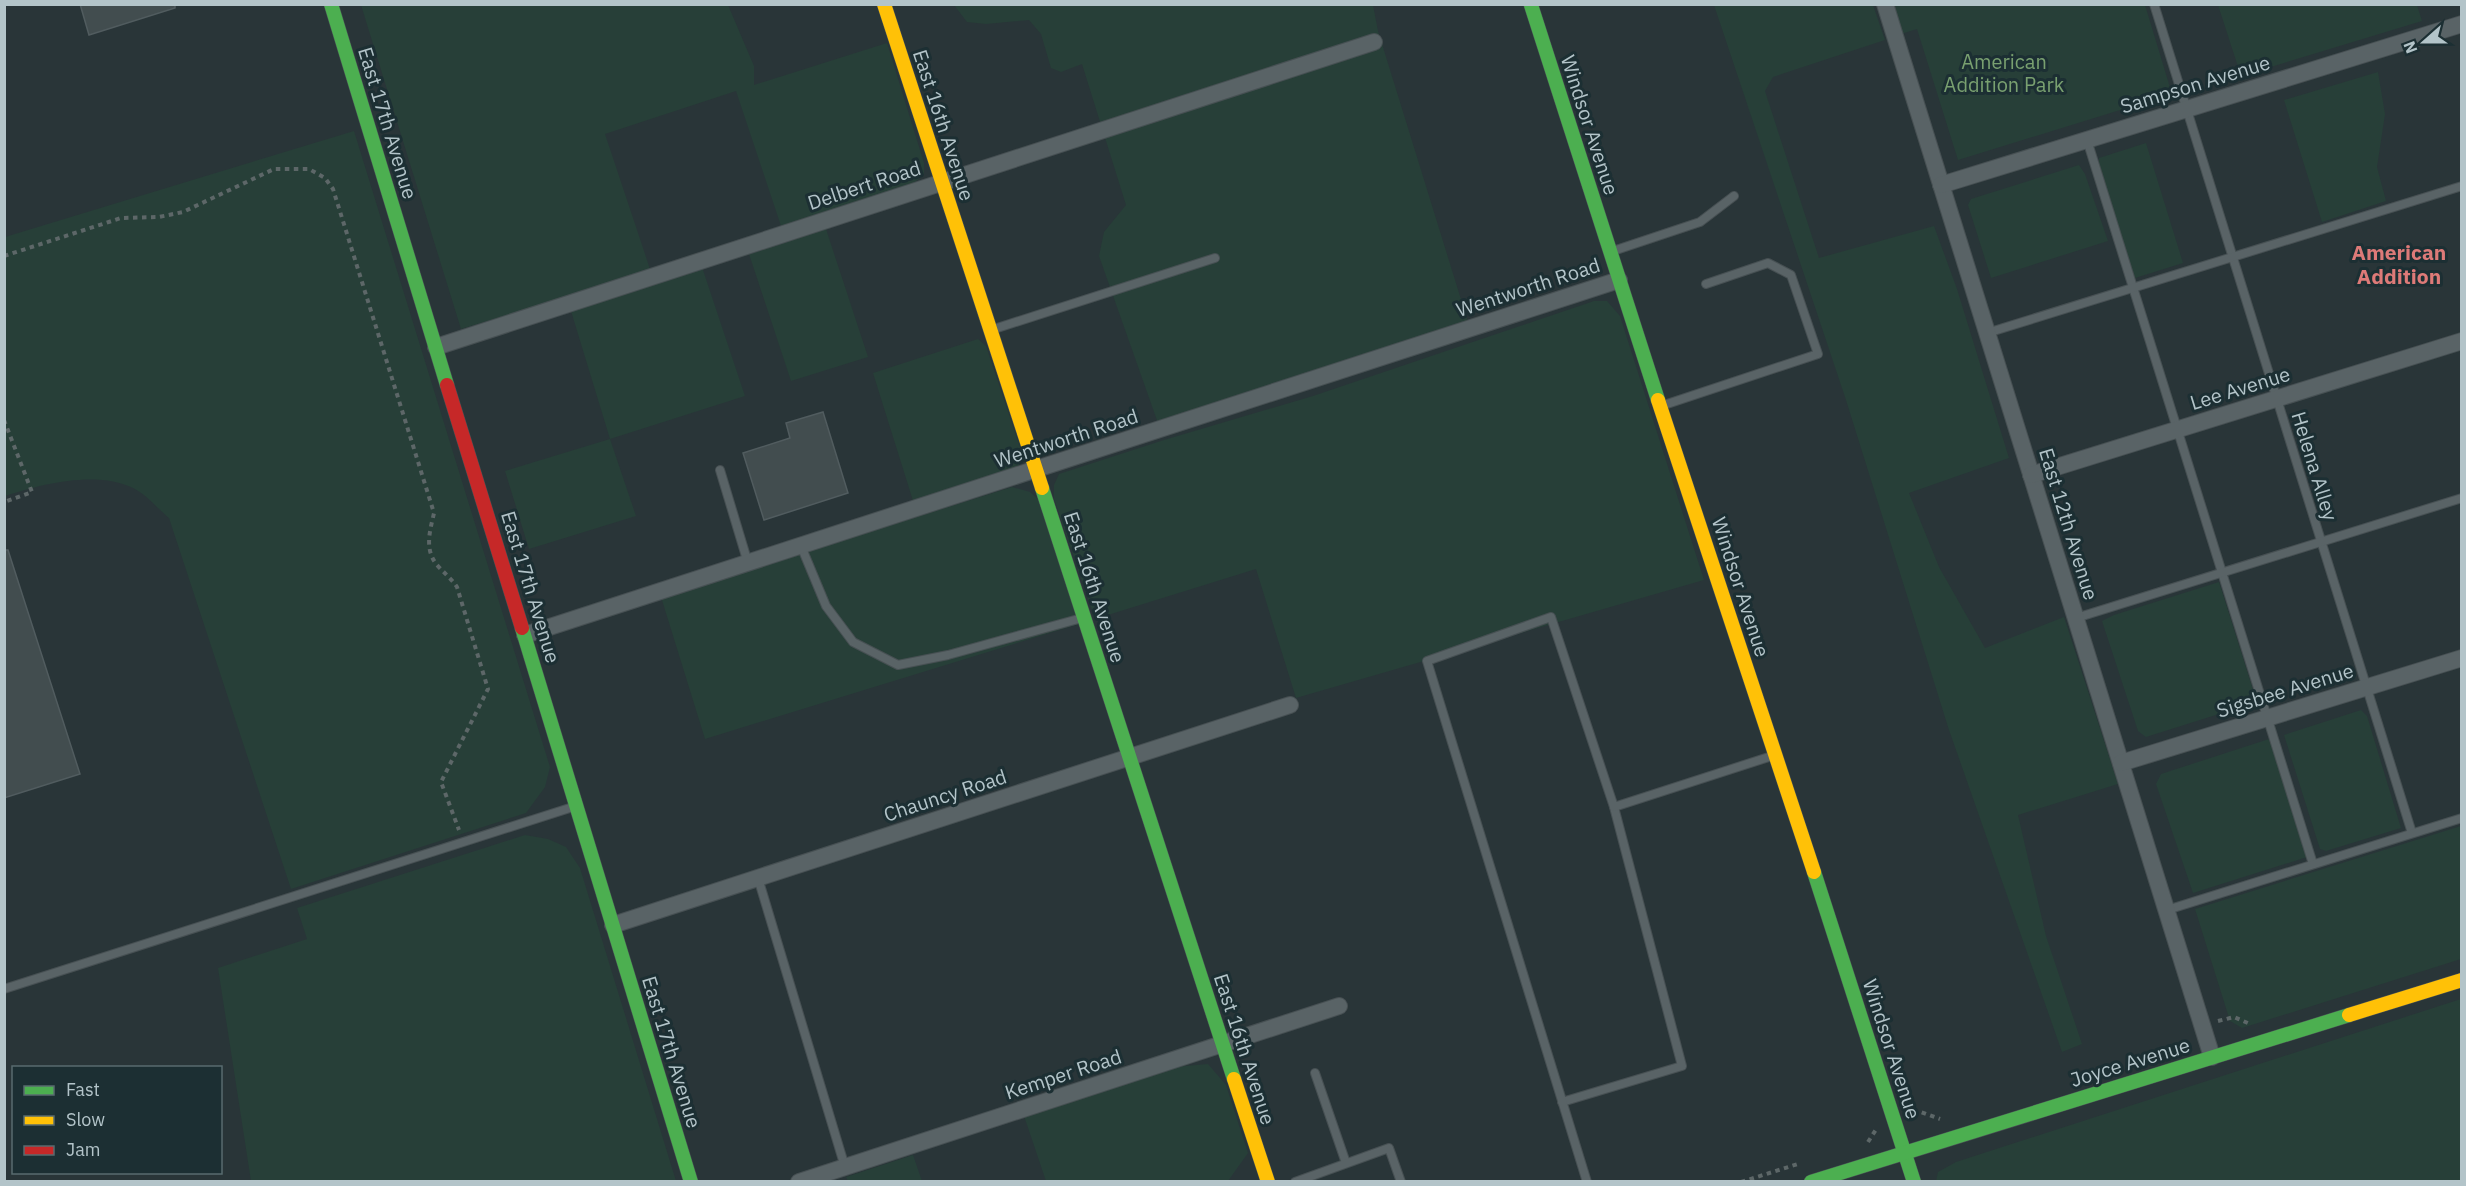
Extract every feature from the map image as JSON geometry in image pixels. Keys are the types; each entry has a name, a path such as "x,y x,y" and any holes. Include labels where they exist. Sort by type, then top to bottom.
{"street":[{"name":"East 17th Avenue","path":"331,4 691,1182"},
{"name":"East 16th Avenue","path":"884,4 1268,1182"},
{"name":"Windsor Avenue","path":"1531,4 1609,252 1914,1182"},
{"name":"East 12th Avenue","path":"1885,4 2212,1057"},
{"name":"Sampson Avenue","path":"1941,185 2462,24"},
{"name":"Delbert Road","path":"436,346 1374,42"},
{"name":"Wentworth Road","path":"525,635 1619,280"},
{"name":"Lee Avenue","path":"2031,475 2462,341"},
{"name":"Sigsbee Avenue","path":"2121,763 2462,658"},
{"name":"Chauncy Road","path":"613,925 1290,705"},
{"name":"Joyce Avenue","path":"1811,1182 2462,980"},
{"name":"Kemper Road","path":"799,1182 1339,1006"}],"lane":[{"name":"Helena Alley","path":"2154,4 2412,833"},
{"path":"2087,140 2313,864"},
{"path":"1987,333 2462,186"},
{"path":"1609,252 1700,222 1734,196"},
{"path":"991,330 1215,258"},
{"path":"1661,406 1818,354 1791,275 1768,263 1706,284"},
{"path":"720,470 748,563"},
{"path":"2076,618 2462,498"},
{"path":"801,546 826,606 853,642 898,665 948,655 1084,617"},
{"path":"1562,1102 1682,1066 1614,807 1551,616 1427,661 1562,1102 1587,1182"},
{"path":"1614,807 1775,755"},
{"path":"4,989 577,806"},
{"path":"2167,910 2462,818"},
{"path":"758,878 845,1167"},
{"path":"1316,1073 1346,1164"},
{"path":"1295,1182 1389,1148 1401,1182"}],"path":[{"path":"4,256 121,218 159,217 183,212 274,169 309,169 325,178 333,189 434,513 429,536 429,551 457,587 488,689 441,782 463,842"},
{"path":"4,420 32,492 4,502"},
{"path":"2202,1025 2234,1017 2252,1024"},
{"path":"1859,1145 1869,1141 1878,1125 1894,1118 1921,1112 1937,1119 1947,1116"},
{"path":"1742,1182 1805,1161"}],"green space":[{"path":"361,5 728,5 754,66 754,85 887,43 924,163 924,174 913,184 782,229 736,91 605,134 651,272 461,329"},
{"path":"954,5 1373,5 1378,31 1468,322 1159,426 1099,256 1104,232 1126,205 1082,64 1061,72 1051,68 1041,34 1029,20 986,24 967,22"},
{"path":"1714,5 1873,5 1885,40 1773,77 1765,91 1819,258 1934,226 1957,289 2009,458 1909,493 1939,567 1985,648 2064,617 2118,784 2018,815 2046,936 2082,1044 2062,1052 1949,730 1846,400"},
{"name":"American Addition Park","path":"1891,5 2145,5 2172,94 1958,160 1917,29 1901,34"},
{"path":"2218,5 2417,5 2422,21 2241,76"},
{"path":"2378,72 2385,114 2377,167 2386,201 2322,222 2284,100"},
{"path":"354,131 550,767 545,787 526,813 291,889 169,518 133,488 103,480 86,479 52,483 5,496 5,237"},
{"path":"2146,143 2183,263 2135,278 2099,172 2099,158"},
{"path":"2079,165 2085,174 2108,241 1991,278 1968,205 1971,199"},
{"path":"826,229 868,357 791,381 749,254"},
{"path":"702,267 745,396 610,439 571,311"},
{"path":"1594,301 1607,301 1620,316 1704,580 1296,698 1256,569 1095,619 1054,499 1054,485 1059,474 1313,396"},
{"path":"978,339 986,346 1021,450 1019,465 1010,473 914,504 873,373"},
{"path":"610,439 636,516 529,549 505,471"},
{"path":"1012,487 1030,492 1038,499 1079,624 705,739 661,597"},
{"path":"2219,582 2257,702 2146,737 2138,731 2102,621 2114,615"},
{"path":"2361,710 2367,716 2401,828 2326,851 2320,849 2284,735"},
{"path":"2269,739 2307,857 2193,893 2156,784 2161,774"},
{"path":"2461,826 2461,959 2242,1028 2230,1021 2195,909"},
{"path":"525,835 548,839 566,847 580,868 676,1181 251,1181 218,968 307,939 297,908"},
{"path":"2461,999 2461,1181 1936,1181 1938,1172 1956,1162"},
{"path":"1208,1064 1226,1085 1248,1153 1228,1181 1046,1181 1024,1116 1174,1067"},
{"path":"913,1155 922,1181 848,1181 846,1177"}],"building":[{"path":"80,4 175,4 175,8 89,35"},
{"path":"823,412 848,493 764,520 743,453 790,438 786,423"},
{"path":"4,550 8,550 80,774 4,798"}],"traffic: fast":[{"path":"331,4 447,385"},
{"path":"1531,5 1658,400"},
{"path":"1042,488 1234,1079"},
{"path":"522,628 691,1182"},
{"path":"1814,872 1914,1182"},
{"path":"1811,1182 2349,1015"}],"traffic: slow":[{"path":"884,4 1042,488"},
{"path":"1658,400 1814,872"},
{"path":"2349,1015 2462,980"},
{"path":"1234,1079 1268,1182"}],"traffic: jam":[{"path":"447,385 522,628"}],"district":[{"name":"American Addition","path":"2399,264"}]}
